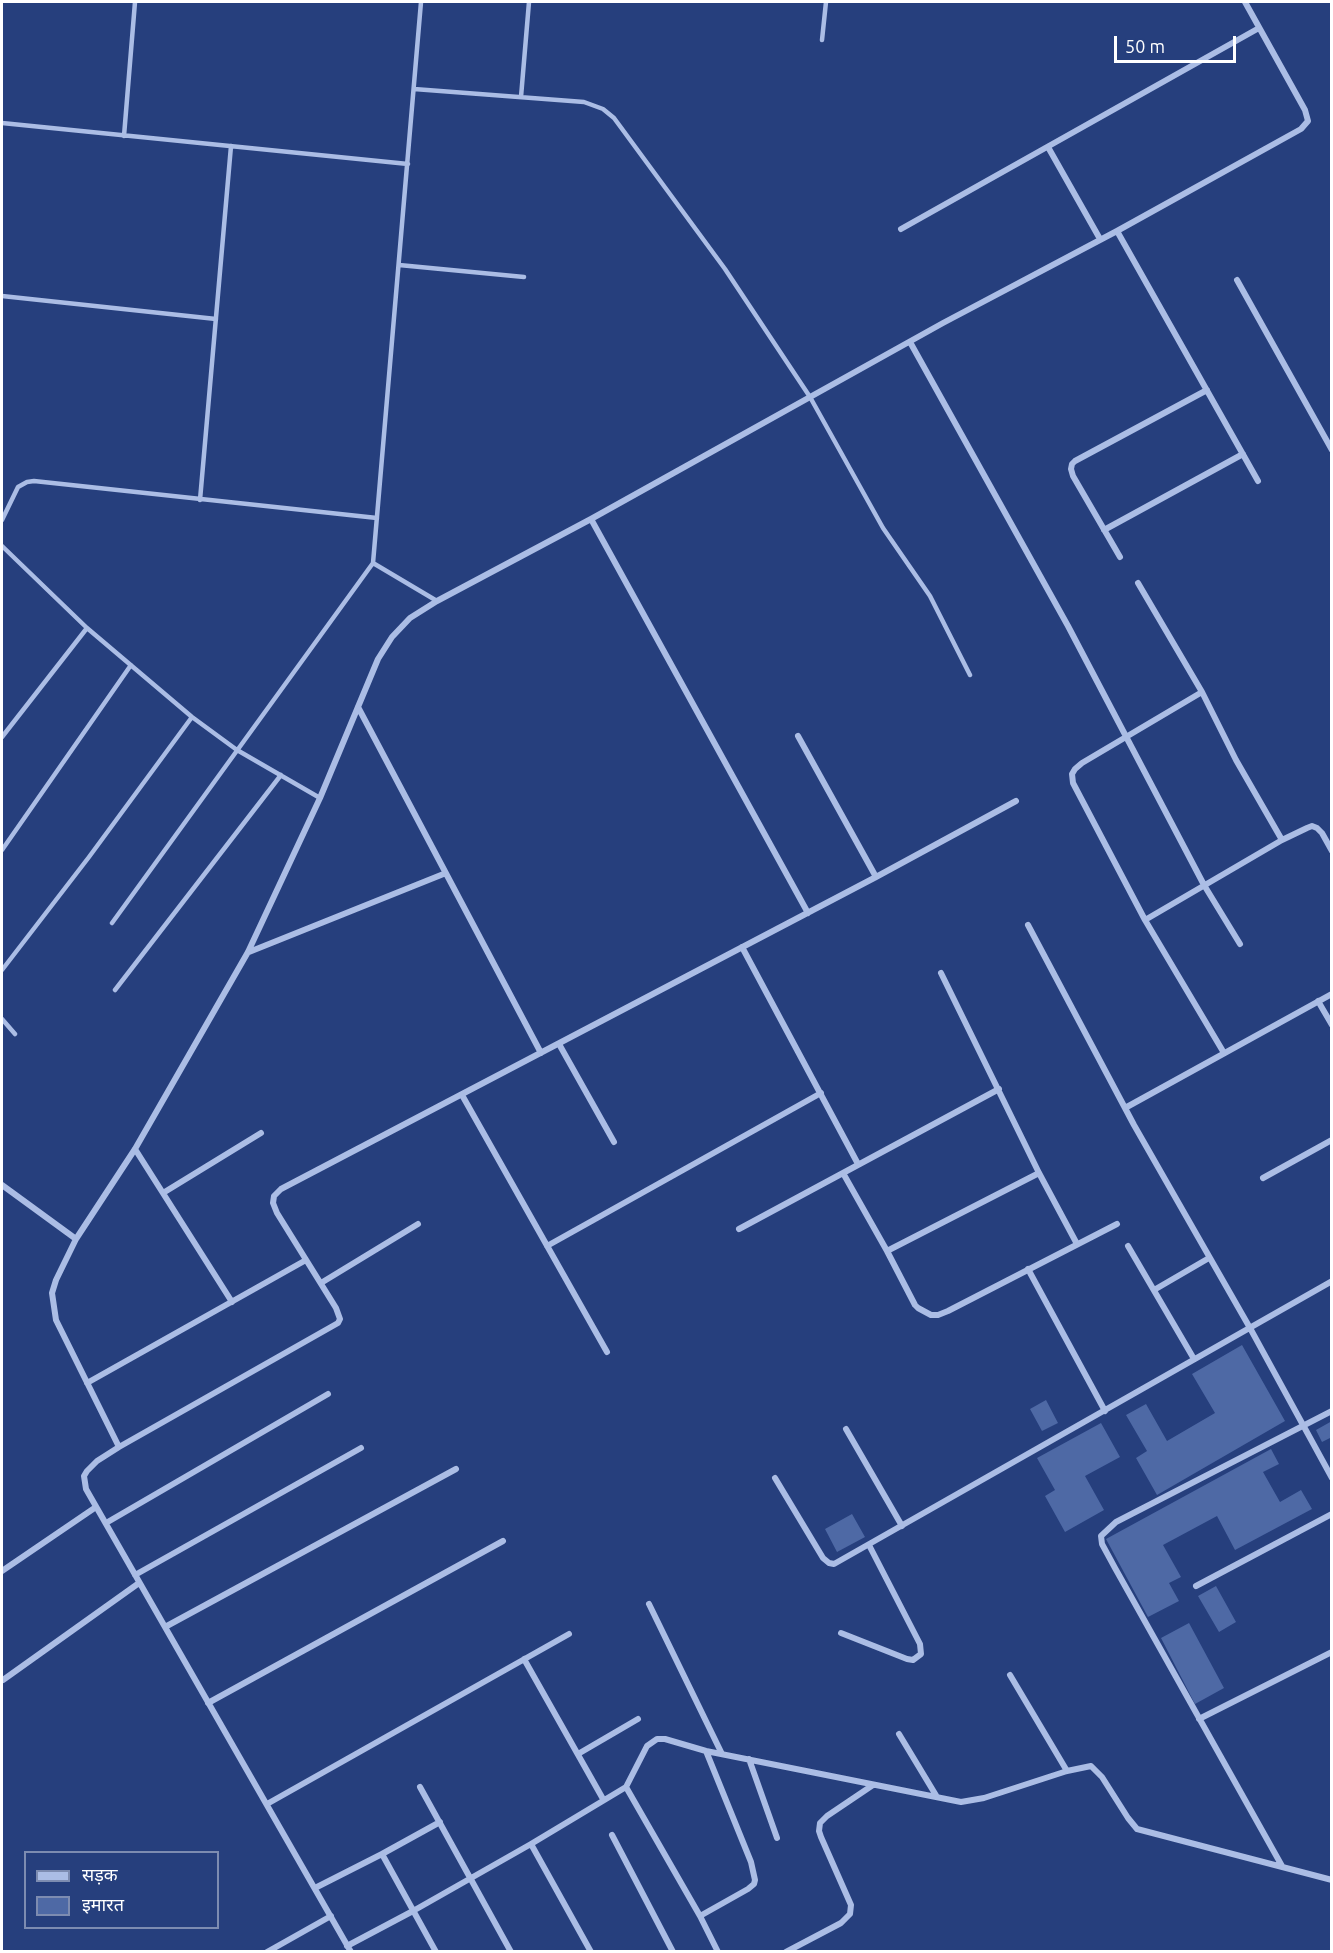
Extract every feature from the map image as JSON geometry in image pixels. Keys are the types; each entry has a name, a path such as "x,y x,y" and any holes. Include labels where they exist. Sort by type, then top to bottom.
{"street":[{"path":"119,1446 56,1320 52,1293 56,1280 76,1239 135,1149 248,952 320,798 378,659 392,637 410,618 437,601 1117,231 1305,125 1308,121 1305,110 1245,2"},
{"path":"901,229 1259,28"},
{"path":"1047,147 1100,239"},
{"path":"1117,231 1258,481"},
{"path":"1237,280 1332,450"},
{"path":"910,342 1127,737 1204,885 1240,944"},
{"path":"1120,557 1073,476 1072,464 1207,390"},
{"path":"1104,530 1243,454"},
{"path":"591,519 808,913"},
{"path":"1137,583 1202,692 1236,760 1282,840"},
{"path":"1202,692 1082,763 1072,774 1073,783 1144,921 1224,1053"},
{"path":"358,706 541,1053"},
{"path":"798,736 876,877"},
{"path":"1016,801 559,1044 286,1185 274,1196 273,1203 336,1308 340,1318 338,1323 119,1446 97,1461 84,1476 86,1489 349,1948 626,1787 647,1746 657,1739 665,1739 706,1751 961,1802 974,1801 1067,1771 1091,1766 1098,1771 1137,1829 1332,1880"},
{"path":"1144,921 1282,840 1312,826 1322,833 1332,850"},
{"path":"248,952 446,873"},
{"path":"1028,925 1125,1108 1332,1478"},
{"path":"742,947 858,1164"},
{"path":"941,973 1039,1173 1077,1244"},
{"path":"1125,1108 1332,994"},
{"path":"1318,1001 1332,1025"},
{"path":"559,1044 614,1142"},
{"path":"739,1229 999,1089"},
{"path":"547,1246 821,1093"},
{"path":"462,1095 607,1352"},
{"path":"163,1193 261,1133"},
{"path":"1263,1178 1332,1140"},
{"path":"135,1149 232,1302"},
{"path":"843,1173 918,1308 932,1315 948,1311 1117,1224"},
{"path":"887,1251 1039,1173"},
{"path":"2,1185 76,1239"},
{"path":"321,1283 418,1224"},
{"path":"1128,1246 1194,1359"},
{"path":"1154,1290 1209,1258"},
{"path":"87,1383 306,1260"},
{"path":"1028,1269 1105,1411"},
{"path":"776,1478 823,1558 834,1564 1332,1281"},
{"path":"105,1523 328,1394"},
{"path":"1282,1866 1102,1544 1101,1536 1116,1522 1332,1411"},
{"path":"846,1429 902,1526"},
{"path":"135,1575 361,1448"},
{"path":"165,1628 456,1469"},
{"path":"2,1571 96,1507"},
{"path":"1196,1586 1332,1514"},
{"path":"208,1703 503,1541"},
{"path":"841,1633 907,1659 913,1660 921,1654 920,1644 869,1545"},
{"path":"3,1680 140,1583"},
{"path":"649,1604 722,1754"},
{"path":"267,1804 569,1634"},
{"path":"1199,1719 1332,1653"},
{"path":"524,1659 603,1799"},
{"path":"1010,1675 1067,1771"},
{"path":"578,1754 638,1719"},
{"path":"899,1734 937,1797"},
{"path":"700,1916 751,1887 755,1880 751,1862 706,1751"},
{"path":"749,1759 777,1838"},
{"path":"786,1952 841,1923 850,1914 851,1905 821,1837 820,1823 873,1785"},
{"path":"420,1787 512,1952"},
{"path":"626,1787 700,1916 718,1952"},
{"path":"315,1888 440,1822"},
{"path":"612,1835 673,1952"},
{"path":"531,1844 591,1952"},
{"path":"382,1854 436,1952"},
{"path":"267,1952 331,1916"}],"lane":[{"path":"124,136 135,2"},
{"path":"112,923 373,563 421,2"},
{"path":"520,97 529,2"},
{"path":"822,40 826,2"},
{"path":"414,89 584,102 603,110 614,118 725,269 810,398 884,528 930,596 970,675"},
{"path":"2,123 408,164"},
{"path":"200,500 231,146"},
{"path":"399,266 524,277"},
{"path":"2,296 216,319"},
{"path":"2,520 18,487 34,481 377,518"},
{"path":"2,546 87,628 192,717 237,750 320,798"},
{"path":"373,563 437,601"},
{"path":"2,737 87,628"},
{"path":"2,850 131,665"},
{"path":"2,970 192,717"},
{"path":"115,990 281,775"},
{"path":"2,1019 15,1034"}],"building":[{"path":"1242,1345 1285,1421 1157,1495 1136,1458 1147,1451 1126,1415 1146,1404 1167,1441 1215,1413 1192,1374"},
{"path":"1046,1400 1058,1423 1042,1431 1030,1409"},
{"path":"1332,1421 1332,1437 1322,1442 1316,1430"},
{"path":"1101,1423 1120,1457 1085,1476 1104,1510 1065,1532 1045,1496 1055,1490 1037,1458"},
{"path":"1271,1449 1279,1464 1263,1472 1280,1502 1301,1490 1312,1509 1235,1550 1217,1516 1163,1545 1181,1577 1169,1583 1179,1601 1148,1617 1106,1539"},
{"path":"852,1514 865,1537 837,1552 825,1529"},
{"path":"1216,1586 1236,1622 1219,1632 1198,1596"},
{"path":"1189,1623 1224,1688 1195,1704 1161,1638"}]}
